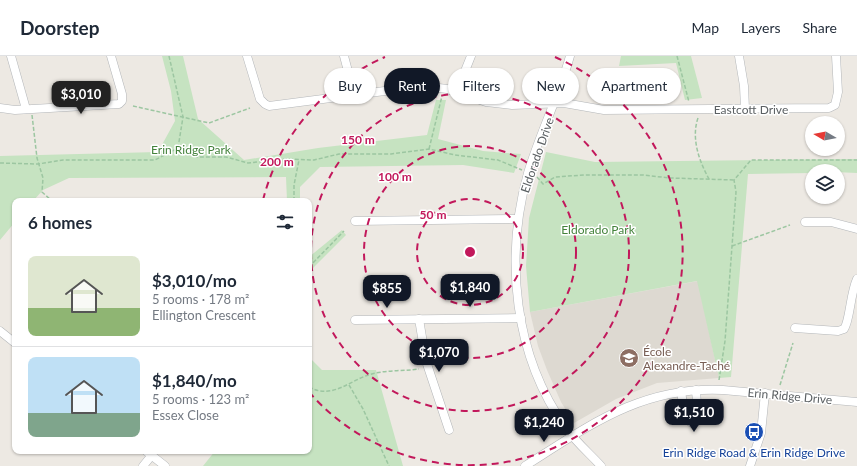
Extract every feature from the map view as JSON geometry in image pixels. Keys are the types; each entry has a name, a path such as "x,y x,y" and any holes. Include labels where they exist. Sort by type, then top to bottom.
{"street":[{"path":"11,56 29,111"},
{"path":"0,108 29,111 119,104 122,101 122,94 111,56"},
{"name":"Eastcott Drive","path":"247,56 259,96 265,104 274,106 324,98"},
{"path":"344,56 347,68"},
{"path":"466,68 471,56"},
{"name":"Eldorado Drive","path":"566,68 570,56"},
{"path":"739,56 744,86 745,109"},
{"name":"Eastcott Drive","path":"570,104 604,110 823,109 832,107 838,97 836,56"},
{"name":"Eastcott Drive","path":"376,91 423,86 448,90"},
{"name":"Eldorado Drive","path":"555,104 529,172 518,219 516,261 521,318 526,344 538,378 553,408 573,437 601,466"},
{"path":"355,221 518,219"},
{"path":"804,222 830,222 857,229"},
{"path":"795,328 838,331 844,329 847,323 850,299 857,279"},
{"path":"355,320 521,318"},
{"path":"419,319 426,361 449,430"},
{"path":"0,331 12,341"},
{"name":"Erin Ridge Drive","path":"526,466 610,414 659,395 681,391 718,389 857,402"},
{"path":"681,391 685,418 692,423 696,422 698,418 696,390"},
{"path":"750,466 761,433 765,393"},
{"path":"143,466 149,454"},
{"path":"150,454 165,466"}],"path":[{"path":"169,56 183,117 178,148"},
{"path":"677,56 688,102"},
{"path":"429,149 442,96"},
{"path":"133,106 212,123 250,108"},
{"path":"29,111 43,178 42,192 49,198"},
{"path":"698,118 695,128 696,141 701,164 709,179"},
{"path":"0,163 39,164 63,160 155,160 178,148"},
{"path":"178,148 196,157 226,157 242,162 285,159 314,160 339,154 391,154 429,149 455,155 498,160 538,175"},
{"path":"294,198 294,185 299,160"},
{"path":"718,380 726,341 736,192 734,180 751,160 857,160"},
{"path":"537,178 543,184 555,177 584,175 643,175 734,180"},
{"path":"732,246 790,225"},
{"path":"312,264 344,231"},
{"path":"780,385 793,343"},
{"path":"312,388 324,391 332,391 375,373 419,369"},
{"path":"349,385 363,409 389,466"}],"shaded area":[{"name":"École Alexandre-Taché","path":"698,281 719,378 657,383 616,399 574,423 561,402 547,370 538,346 530,312"}],"green space":[{"name":"Erin Ridge Park","path":"162,56 183,56 198,119 244,160 318,148 427,135 435,104 440,104 440,100 446,100 438,139 483,151 521,154 514,173 463,165 320,167 300,187 300,198 287,198 286,177 69,178 43,190 36,198 12,198 12,226 0,240 0,156 158,152 175,121 171,91"},
{"path":"621,56 691,56 702,98 685,100 681,84 681,68 677,68 676,63 619,66"},
{"name":"Eldorado Park","path":"546,152 595,162 857,159 857,173 845,172 845,164 805,164 805,173 748,174 731,377 719,378 697,281 530,312 526,266 529,218"},
{"path":"342,230 346,235 312,269 312,255"},
{"path":"312,360 322,370 376,370 403,466 203,466 213,454 312,454"}],"place":[{"name":"École Alexandre-Taché","path":"629,358"},
{"name":"Erin Ridge Road & Erin Ridge Drive","path":"754,432"}]}
